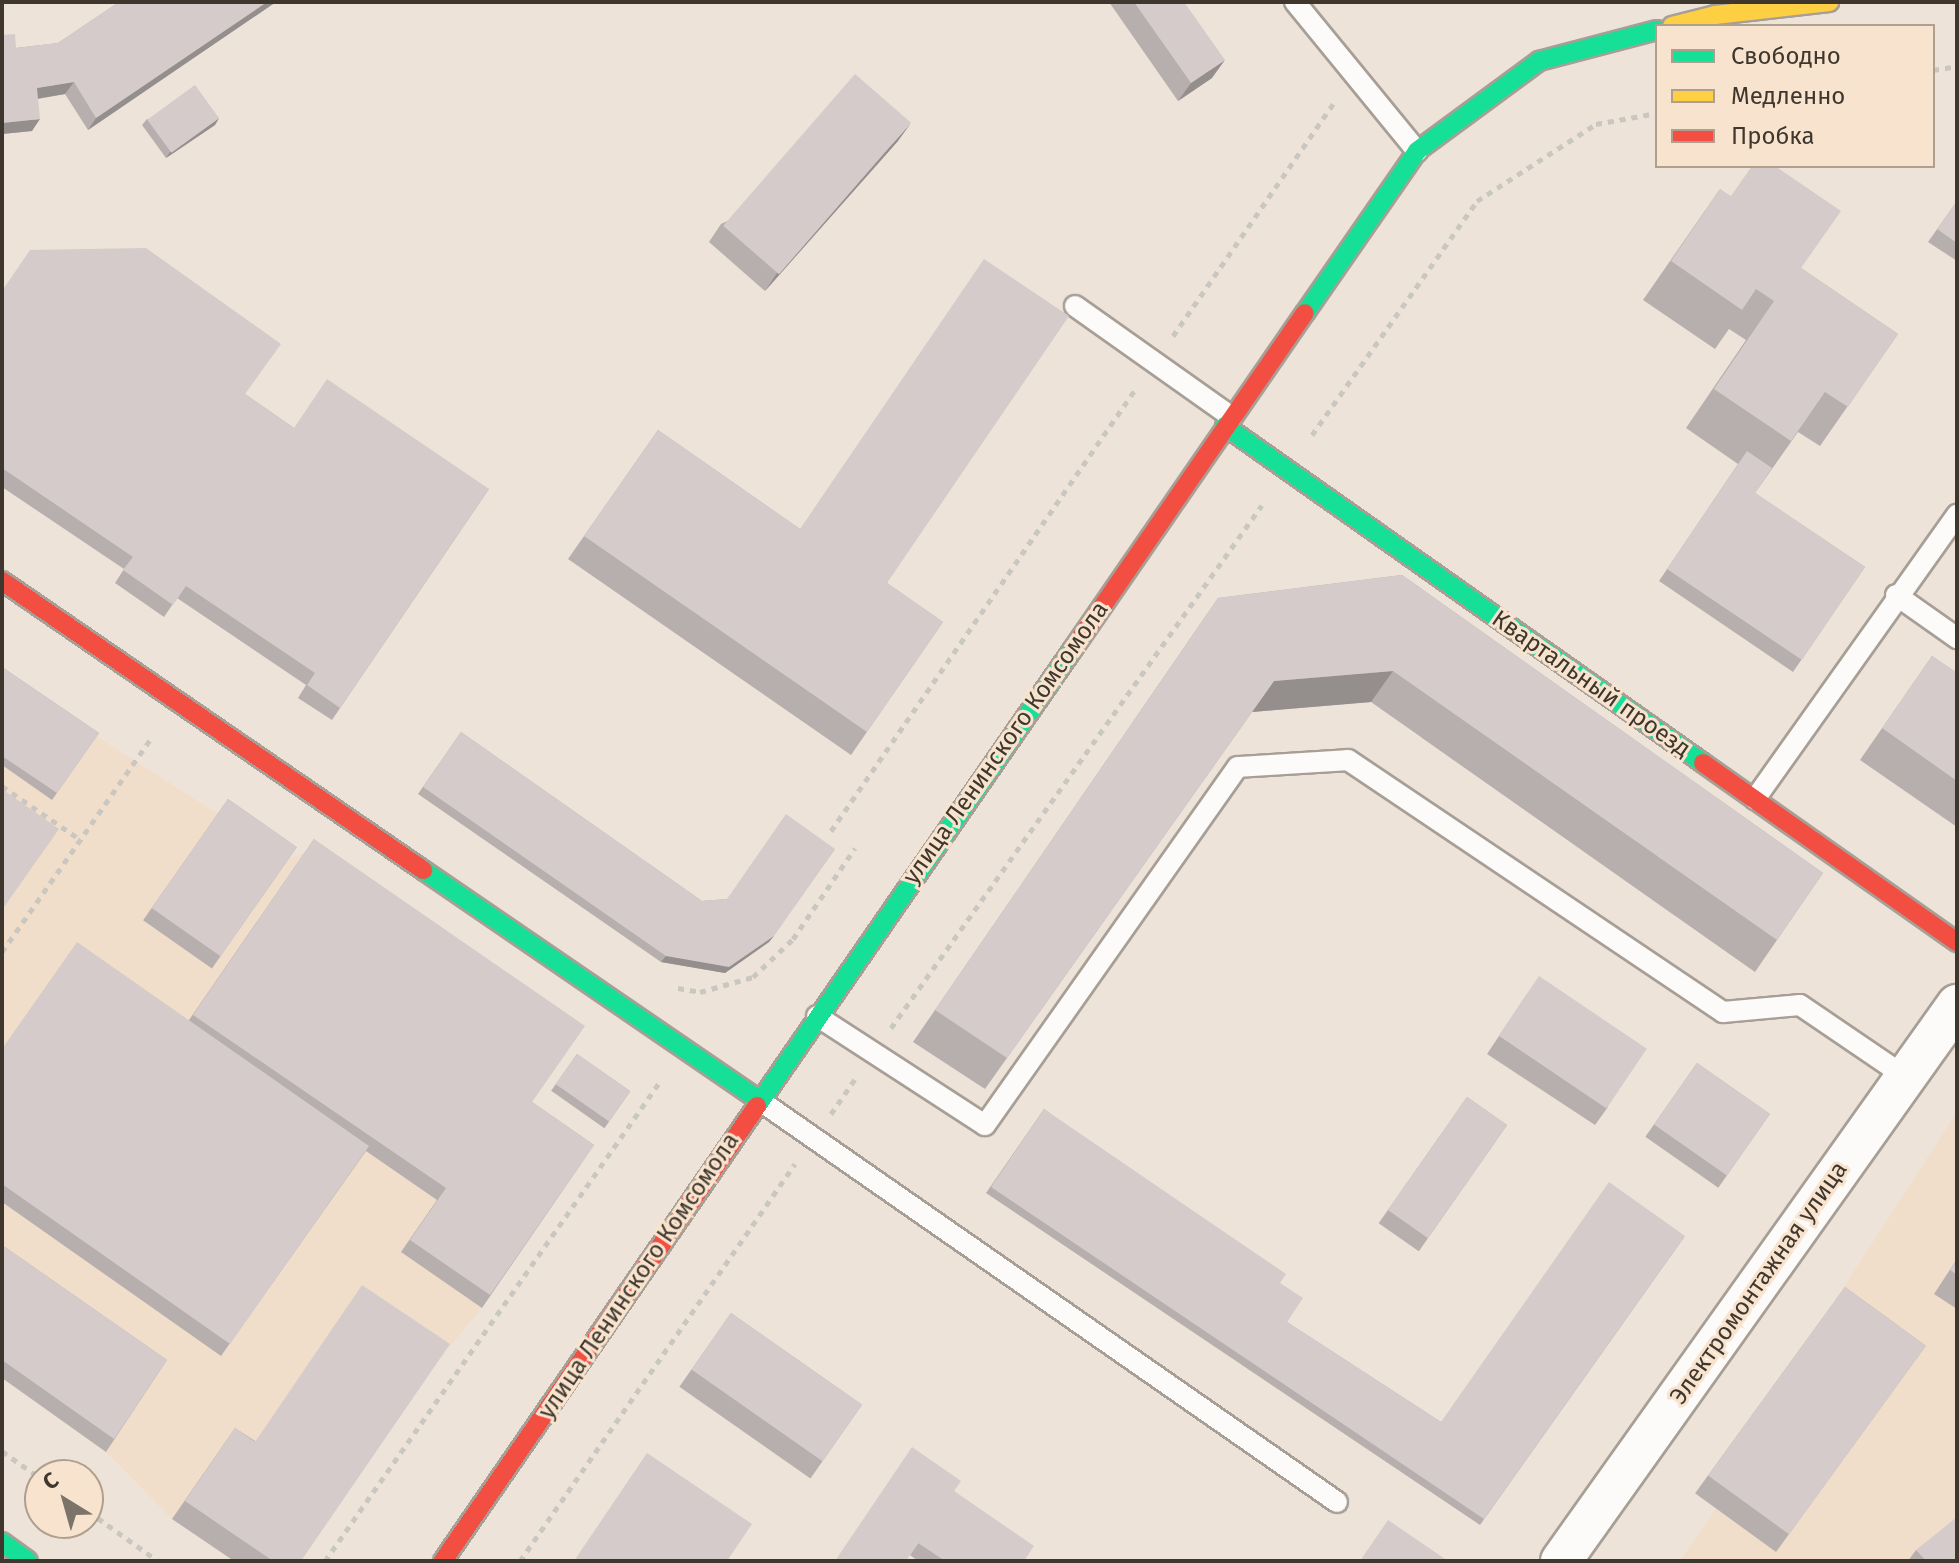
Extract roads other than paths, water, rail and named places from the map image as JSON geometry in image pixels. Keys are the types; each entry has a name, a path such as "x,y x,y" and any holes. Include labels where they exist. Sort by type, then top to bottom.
{"street":[{"path":"1677,24 1713,8 1828,2"},
{"name":"улица Ленинского Комсомола","path":"443,1561 1417,151 1539,61 1655,31"},
{"name":"Квартальный проезд","path":"1229,422 1287,470 1957,942"},
{"path":"2,581 759,1100"},
{"name":"Электромонтажная улица","path":"1561,1561 1957,1005"},
{"path":"2,1542 28,1561"}],"lane":[{"path":"1295,2 1417,151"},
{"path":"1075,306 1229,422"},
{"path":"1755,799 1896,595 1957,515"},
{"path":"1896,595 1957,638"},
{"path":"817,1016 985,1125 1238,767 1348,760 1723,1012 1800,1005 1906,1077"},
{"path":"759,1100 1337,1502"}]}
